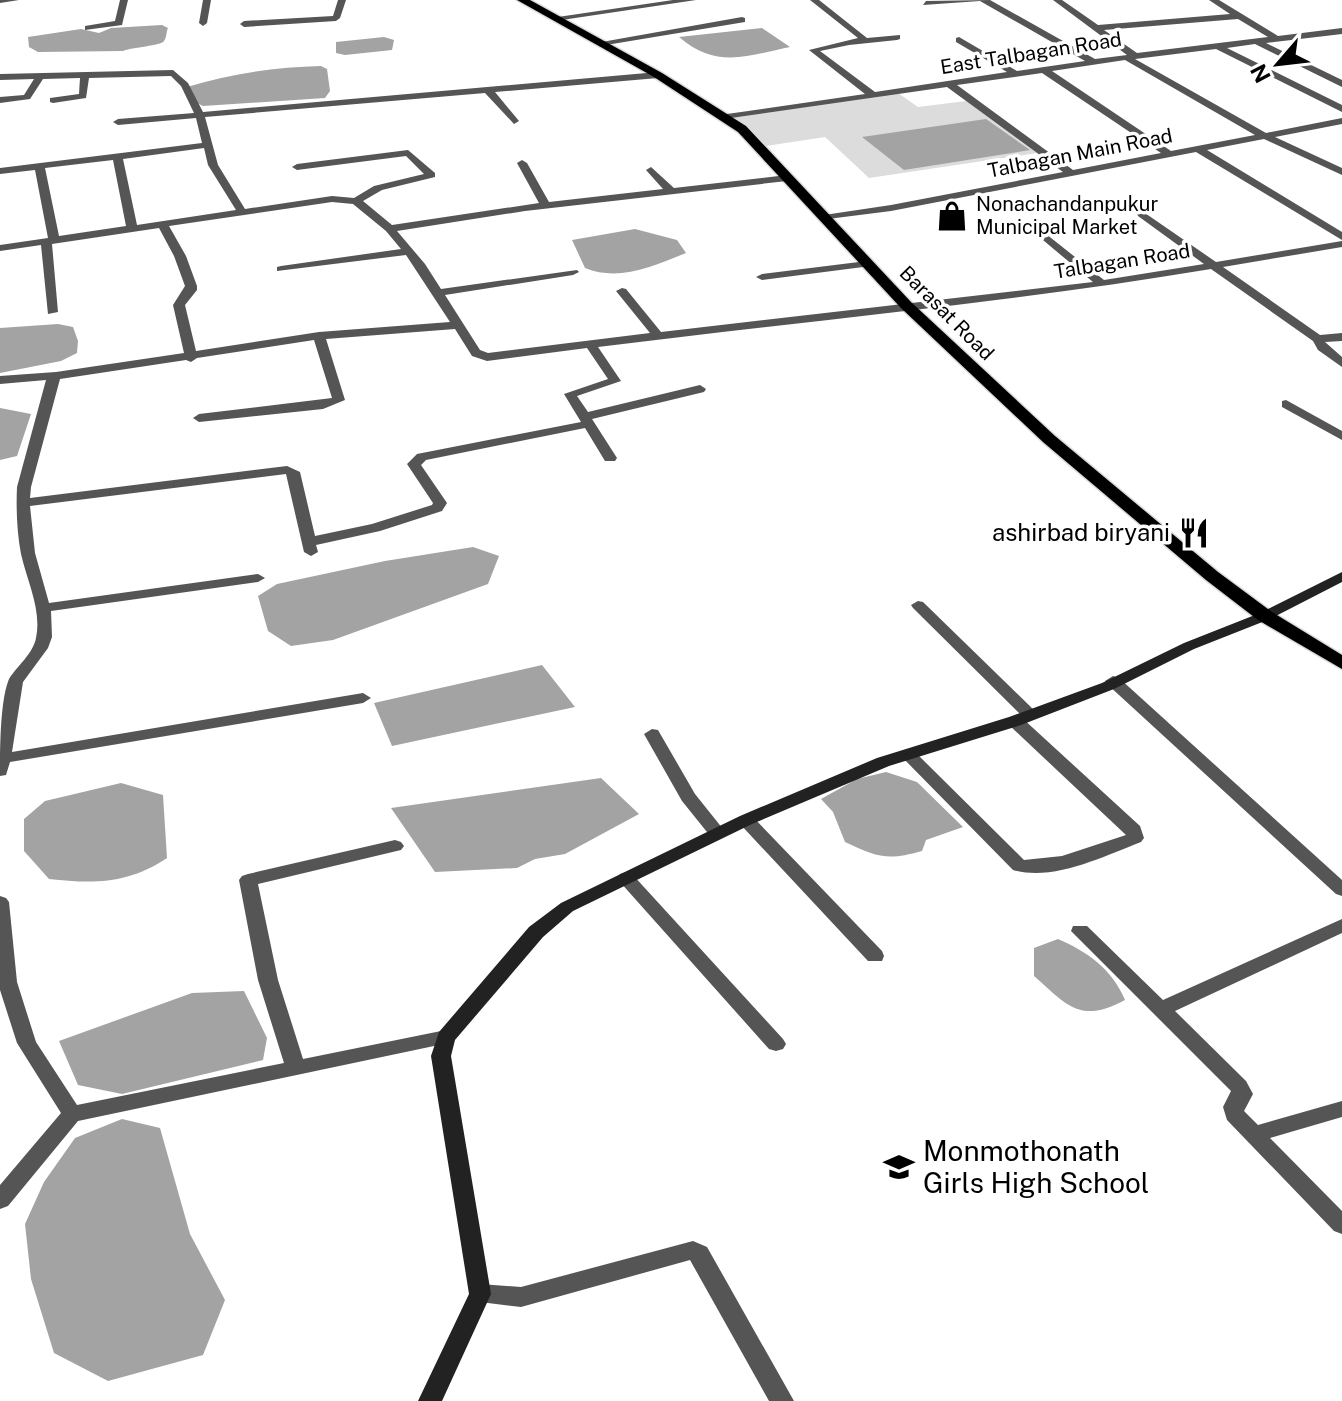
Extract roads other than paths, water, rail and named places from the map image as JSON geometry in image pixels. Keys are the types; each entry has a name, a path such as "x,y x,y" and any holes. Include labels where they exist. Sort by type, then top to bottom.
{"main road":[{"name":"Barasat Road","path":"522,0 727,117 753,140 906,305 983,380 1113,496 1265,616 1342,663"}],"street":[{"path":"0,1 15,0"},
{"path":"88,28 119,23 124,0"},
{"path":"203,23 207,0"},
{"path":"244,24 338,18 342,0"},
{"path":"555,18 653,2 692,0"},
{"path":"814,0 865,40"},
{"path":"926,3 977,0"},
{"path":"984,0 1095,63"},
{"path":"1057,0 1130,56 1268,136 1342,172"},
{"path":"1213,0 1277,39"},
{"path":"1094,28 1238,16"},
{"path":"600,43 742,20"},
{"name":"East Talbagan Road","path":"727,117 1130,56 1340,34"},
{"path":"873,95 813,50 897,37"},
{"path":"959,40 1016,74"},
{"path":"1256,42 1342,84"},
{"path":"1218,46 1342,109"},
{"path":"1044,70 1169,154"},
{"path":"0,77 173,73 185,85 200,115 213,165 242,212"},
{"path":"118,122 658,75"},
{"path":"53,100 82,97 85,76"},
{"path":"0,100 27,97 39,78"},
{"path":"949,84 1071,173"},
{"path":"488,90 514,121"},
{"name":"Talbagan Main Road","path":"824,218 1342,121"},
{"path":"0,171 208,145"},
{"path":"1200,150 1342,237"},
{"path":"297,167 408,153 431,175 378,188 356,201"},
{"path":"117,156 132,228"},
{"path":"522,163 546,206"},
{"path":"39,166 50,241 52,312"},
{"path":"651,170 672,192"},
{"path":"390,229 546,206 787,178"},
{"path":"0,248 332,199 356,201 390,229 409,251 439,293 456,325 319,336 191,358 56,376 0,380"},
{"path":"1142,214 1211,266 1271,304 1318,339 1322,347 1342,363"},
{"path":"162,223 180,256 191,286 189,294 179,305 191,358"},
{"path":"1041,233 1102,284"},
{"name":"Talbagan Road","path":"456,325 480,356 1102,284 1342,244"},
{"path":"281,269 409,251"},
{"path":"762,277 867,264"},
{"path":"439,293 573,272"},
{"path":"622,291 658,336"},
{"path":"199,418 323,405 339,400 319,336"},
{"path":"1318,339 1342,337"},
{"path":"590,344 615,381 570,394 610,458"},
{"path":"56,376 51,382 23,503 28,553 43,608 44,637 40,648 20,671 15,682 2,764 363,698"},
{"path":"23,503 287,470 293,472 309,547 437,508 440,503 414,464 422,457 586,420 700,389"},
{"path":"1286,404 1342,436"},
{"path":"430,1401 480,1294 441,1056 446,1037 536,932 567,907 746,820 883,762 1022,718 1113,681 1265,616 1342,576"},
{"path":"43,608 258,578"},
{"path":"908,755 1019,866 1029,867 1082,856 1135,838 1134,830 1022,718 918,605"},
{"path":"1113,681 1233,787 1342,890"},
{"path":"652,734 688,797 717,833"},
{"path":"746,820 875,956"},
{"path":"296,1068 268,980 248,880 395,846"},
{"path":"626,878 776,1044"},
{"path":"0,902 7,982 27,1043 72,1114"},
{"path":"1162,1009 1342,925"},
{"path":"1080,931 1239,1086 1243,1094 1233,1110 1342,1225"},
{"path":"0,1200 72,1114 446,1037"},
{"path":"1254,1134 1342,1109"},
{"path":"480,1294 521,1297 693,1250 699,1254 782,1401"}],"place":[{"name":"Nonachandanpukur Municipal Market","path":"952,216"},
{"name":"ashirbad biryani","path":"1194,533"},
{"name":"Monmothonath Girls High School","path":"899,1167"}]}
